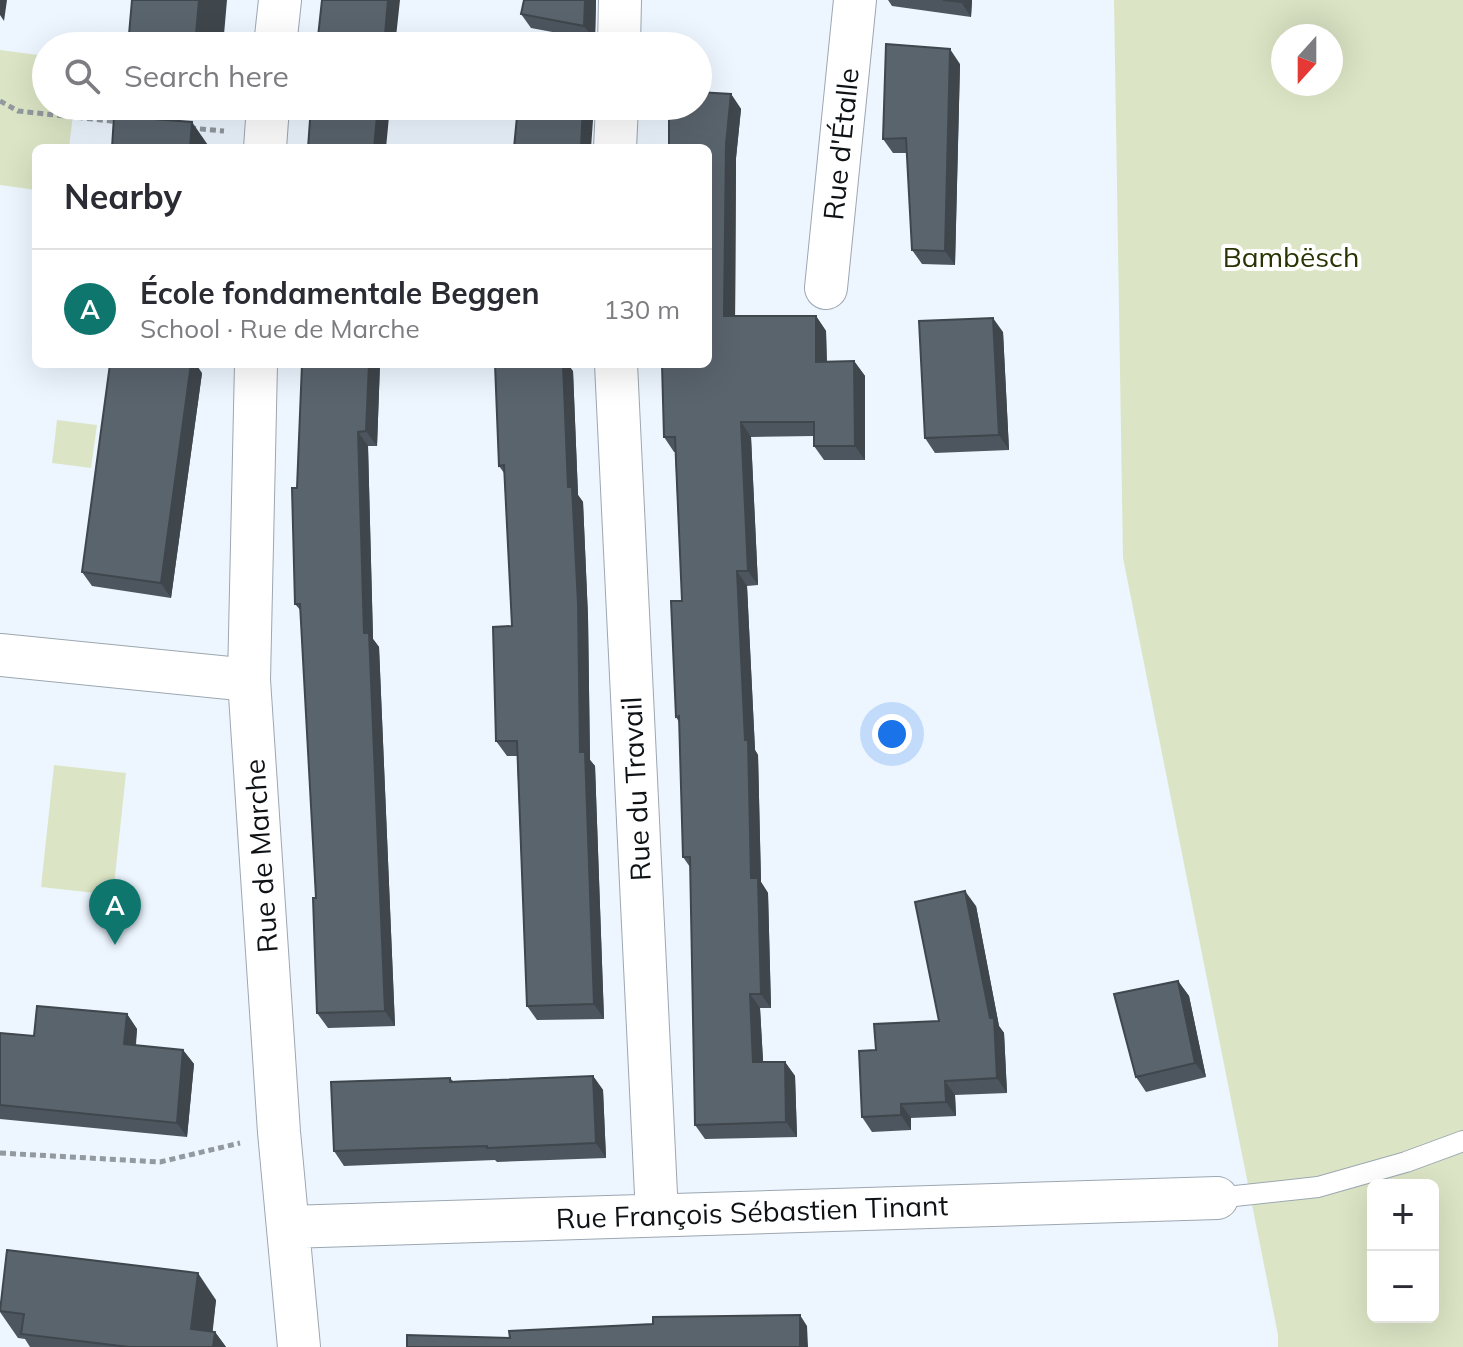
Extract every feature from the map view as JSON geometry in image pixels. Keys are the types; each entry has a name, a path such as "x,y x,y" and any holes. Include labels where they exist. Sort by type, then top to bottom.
{"street":[{"path":"277,32 280,0"},
{"path":"619,32 620,0"},
{"name":"Rue d'Étalle","path":"826,288 855,0"},
{"path":"265,144 267,120"},
{"path":"615,144 616,120"},
{"name":"Rue de Marche","path":"256,368 249,680 279,1132 299,1347"},
{"name":"Rue du Travail","path":"616,368 657,1215"},
{"path":"0,655 249,680"},
{"name":"Rue François Sébastien Tinant","path":"288,1227 1217,1198"}],"lane":[{"path":"1217,1198 1318,1187 1406,1162 1463,1141"}],"path":[{"path":"0,101 18,111 32,113"},
{"path":"98,120 135,123"},
{"path":"181,127 226,131"},
{"path":"0,1153 160,1162 249,1141"}],"green space":[{"name":"Bambësch","path":"1114,0 1463,0 1463,1347 1278,1347 1123,558"},
{"path":"0,50 32,54 32,120 72,120 69,144 32,144 32,189 0,185"},
{"path":"57,420 97,425 91,468 52,463"},
{"path":"54,765 126,773 113,895 41,887"}],"building":[{"path":"132,0 199,0 196,32 129,32"},
{"path":"322,0 388,0 385,32 319,32"},
{"path":"524,0 585,0 584,26 521,14"},
{"path":"886,44 950,49 945,251 912,250 906,138 883,139"},
{"path":"712,93 731,94 726,144 724,316 816,316 816,362 854,361 855,446 814,446 814,422 741,422 748,571 737,571 745,740 748,740 751,878 758,878 761,994 750,994 753,1062 785,1062 786,1122 695,1125 690,857 683,857 679,716 676,717 671,601 682,601 675,437 664,437 662,368 712,368 712,144 669,144 669,120 712,120"},
{"path":"114,120 192,122 190,144 112,144"},
{"path":"310,120 377,120 374,144 308,144"},
{"path":"517,120 582,120 581,144 514,144"},
{"path":"993,318 999,435 925,438 919,321"},
{"path":"109,368 190,368 161,583 82,572"},
{"path":"302,368 369,368 366,431 358,432 364,633 369,633 385,1011 317,1013 313,898 316,898 300,604 295,604 292,488 297,488"},
{"path":"495,368 563,368 568,487 572,487 578,603 580,752 585,752 594,1004 527,1006 517,741 496,741 493,627 512,626 504,465 499,466"},
{"path":"965,891 990,1018 994,1018 997,1078 945,1081 946,1102 901,1104 901,1115 862,1117 859,1051 876,1050 874,1024 939,1021 915,902"},
{"path":"1178,981 1195,1063 1136,1077 1114,994"},
{"path":"37,1006 127,1014 124,1044 183,1050 177,1123 0,1105 0,1033 34,1036"},
{"path":"593,1076 596,1143 334,1151 331,1082 450,1078 450,1082"},
{"path":"7,1250 198,1273 191,1329 215,1332 213,1347 129,1347 21,1334 24,1314 0,1311"},
{"path":"800,1315 800,1347 407,1347 407,1335 510,1338 509,1331 653,1324 653,1317"}],"place":[{"name":"École fondamentale Beggen","path":"115,945"}]}
